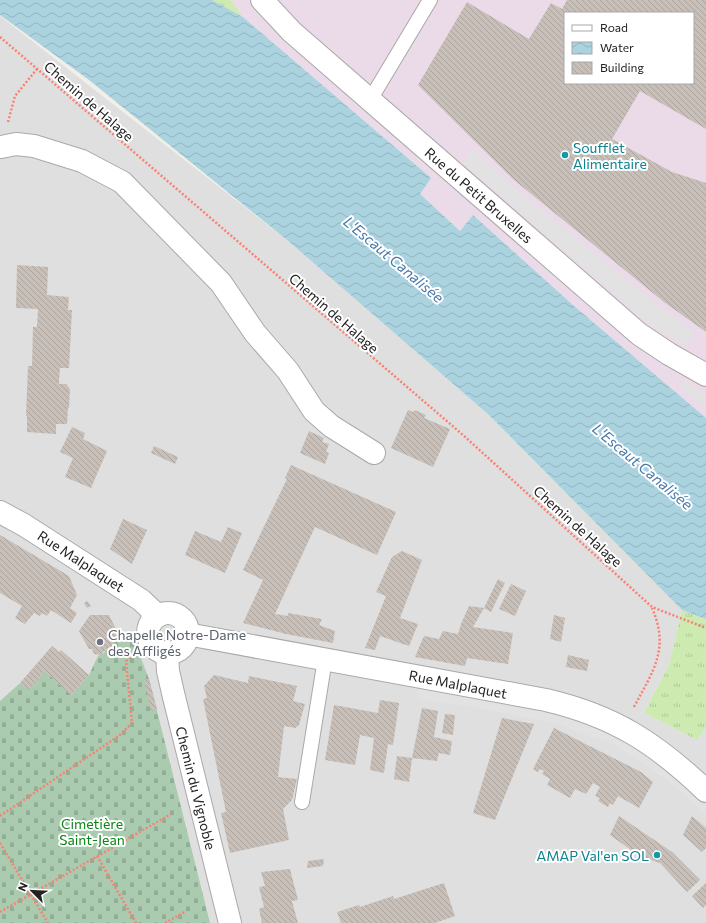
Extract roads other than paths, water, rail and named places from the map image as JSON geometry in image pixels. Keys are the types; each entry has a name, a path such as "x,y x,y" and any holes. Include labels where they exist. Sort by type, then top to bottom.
{"street":[{"name":"Rue du Petit Bruxelles","path":"262,0 292,32 640,334 669,354 706,375"},
{"path":"0,151 16,144 34,146 82,161 122,182 221,283 255,333 288,371 314,412 331,426 374,453"},
{"name":"Rue Malplaquet","path":"0,512 24,525 141,600 158,616"},
{"path":"169,613 178,616 186,625 187,634 185,642 176,651 160,649 149,639 148,633 151,622 158,616 169,613"},
{"name":"Rue Malplaquet","path":"187,634 546,700 590,713 623,727 678,764 706,790"},
{"name":"Chemin du Vignoble","path":"160,649 168,671 230,923"}],"lane":[{"path":"370,100 430,0"},
{"path":"302,802 325,659"}],"water":[{"name":"L'Escaut Canalisée","path":"0,0 212,0 243,17 431,178 420,194 460,231 473,215 573,305 706,418 706,619 682,610 489,415 287,240 89,80 0,15"}],"place":[{"name":"Soufflet Alimentaire","path":"565,155"},
{"name":"Chapelle Notre-Dame des Affligés","path":"100,642"},
{"name":"AMAP Val'en SOL","path":"657,855"}],"park label":[{"name":"Cimetière Saint-Jean","path":"92,832"}]}
